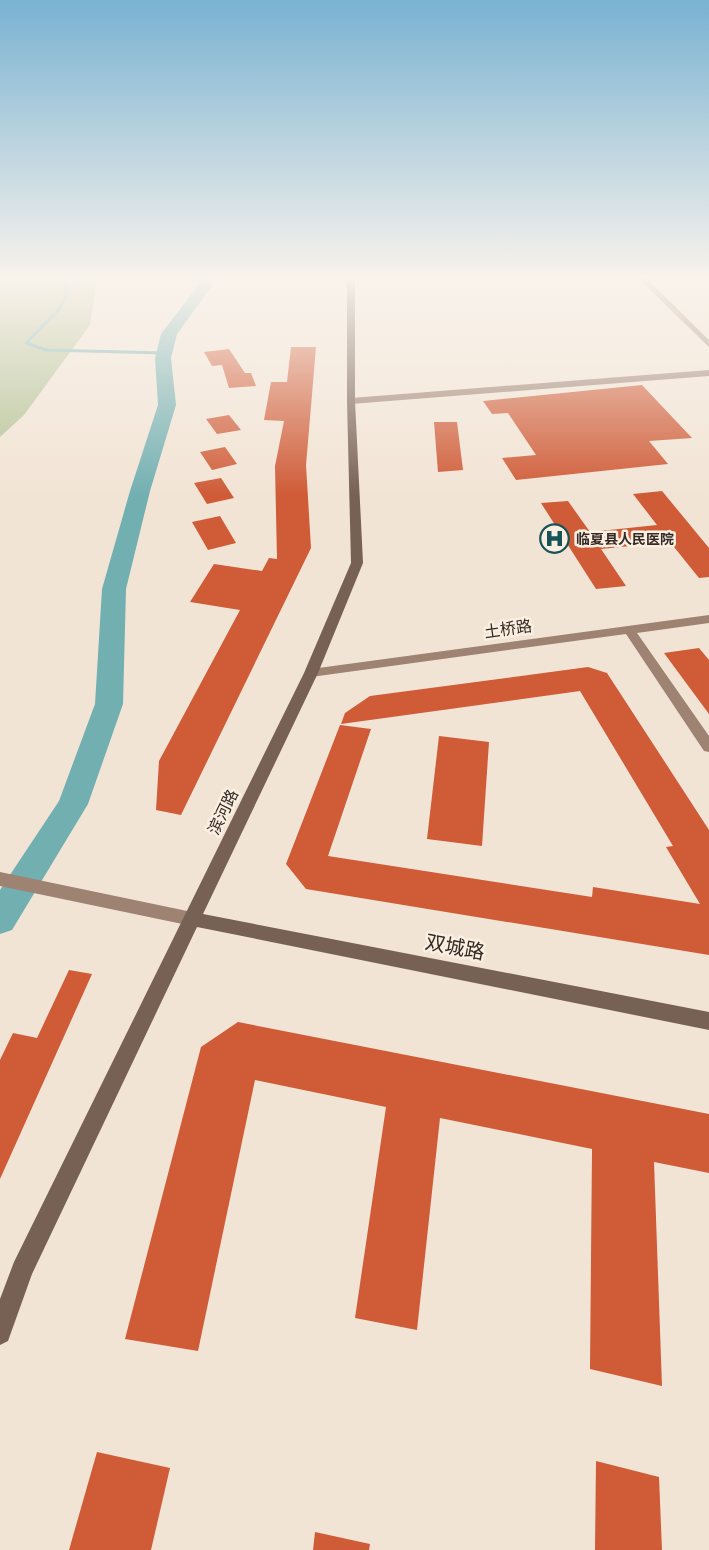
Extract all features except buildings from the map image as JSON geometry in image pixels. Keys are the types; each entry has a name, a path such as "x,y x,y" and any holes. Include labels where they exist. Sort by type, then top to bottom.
{"main road":[{"name":"滨河路","path":"0,1333 22,1270 311,673 357,563 351,351"},
{"name":"双城路","path":"192,919 709,1021"}],"street":[{"path":"351,401 709,373"},
{"name":"土桥路","path":"311,673 709,619"},
{"path":"629,630 709,747"},
{"path":"0,879 192,919"}],"green space":[{"path":"0,351 71,351 24,415 0,437"}],"waterway":[{"path":"99,351 165,353"},
{"path":"0,919 73,804 109,704 114,589 140,491 167,405 163,358 165,351"}],"place":[{"name":"临夏县人民医院","path":"555,539"}]}
